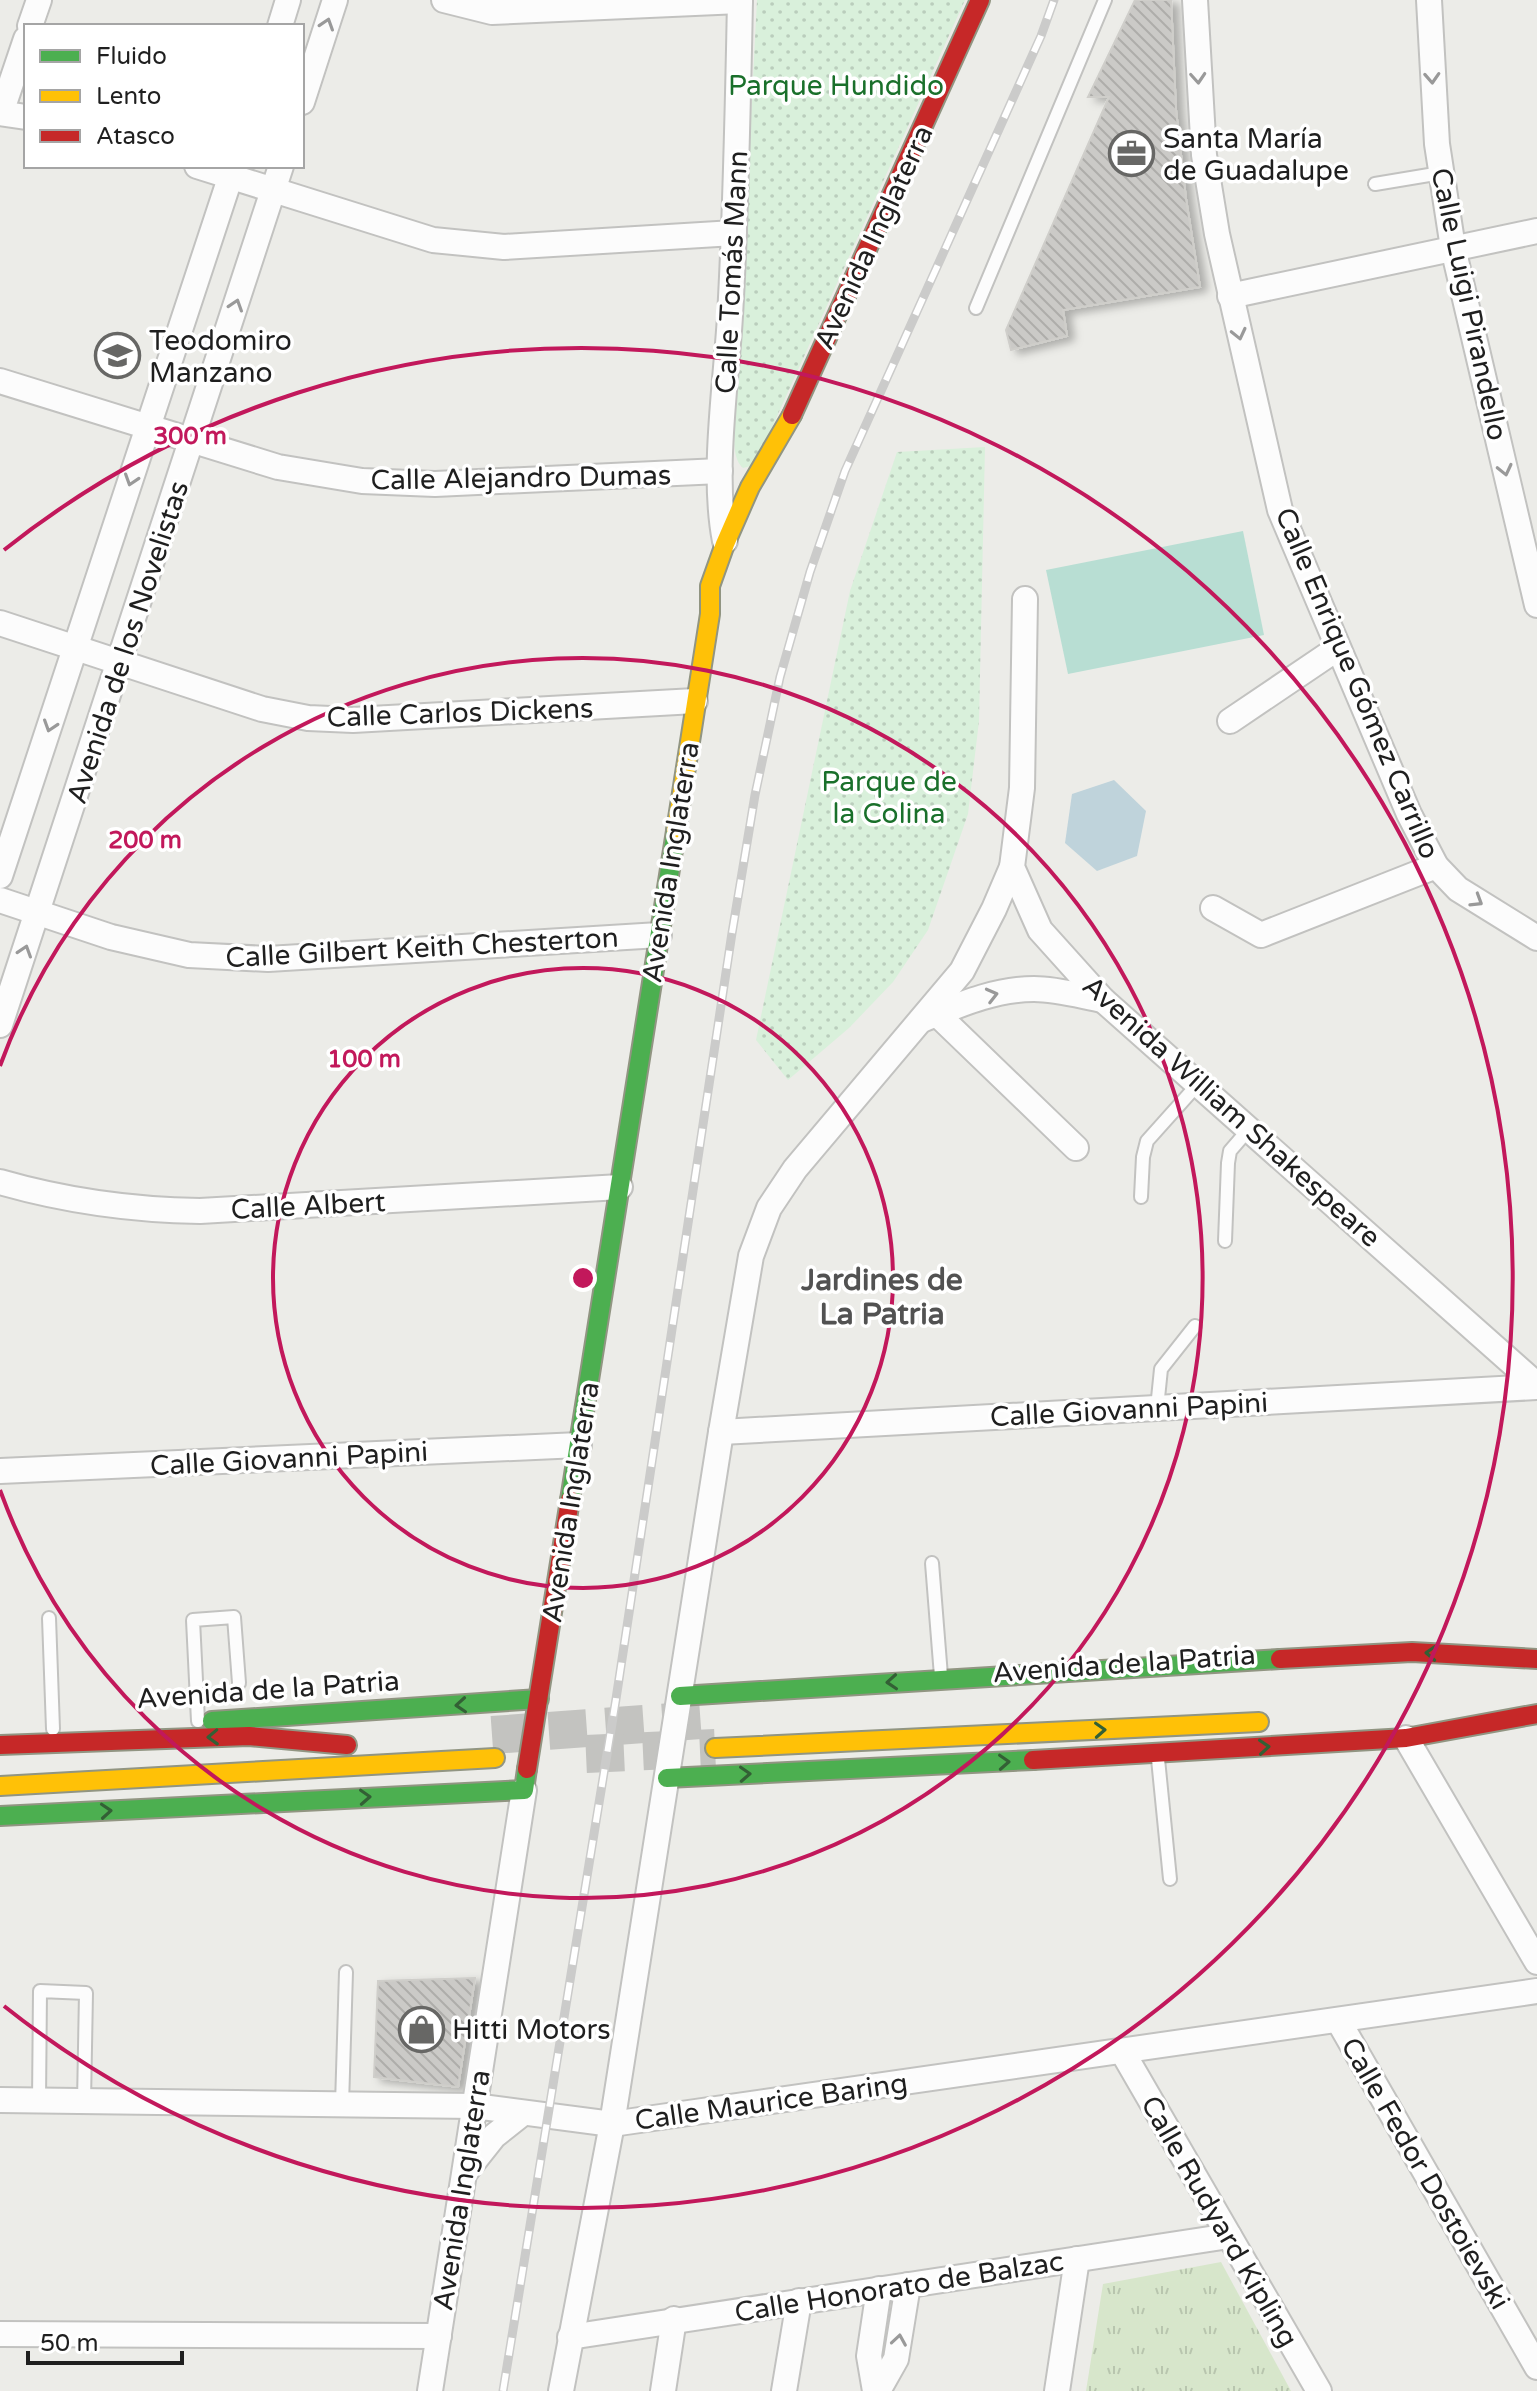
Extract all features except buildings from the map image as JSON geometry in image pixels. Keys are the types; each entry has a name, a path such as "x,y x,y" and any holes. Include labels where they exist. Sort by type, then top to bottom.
{"main road":[{"name":"Avenida Inglaterra","path":"524,1790 710,614 710,586 750,487 785,431 980,0"},
{"name":"Avenida Inglaterra","path":"710,614 778,462 785,431"},
{"path":"680,1696 1412,1652 1537,1661"},
{"path":"1426,1671 1537,1661"},
{"name":"Avenida de la Patria","path":"0,1731 539,1699"},
{"path":"1445,1713 1537,1708"},
{"path":"667,1778 1157,1754 1406,1738 1537,1714"},
{"path":"715,1748 1276,1721"},
{"name":"Avenida de la Patria","path":"0,1745 249,1736 354,1744 31,1762"},
{"path":"0,1786 495,1758"},
{"path":"0,1805 346,1765"},
{"path":"0,1816 524,1790"}],"street":[{"path":"31,24 39,0"},
{"path":"281,24 288,0"},
{"path":"304,96 335,0"},
{"path":"444,0 492,12 740,0"},
{"name":"Calle Tomás Mann","path":"725,544 721,521 720,471 734,233 740,0"},
{"name":"Calle Enrique Gómez Carrillo","path":"1195,0 1204,155 1230,296 1280,510 1421,841 1436,866 1458,889 1537,938"},
{"name":"Calle Luigi Pirandello","path":"1429,0 1441,173 1453,248 1537,605"},
{"path":"24,45 1,113 24,117"},
{"path":"211,168 232,171 273,190 433,240 504,247 734,233"},
{"name":"Avenida de los Novelistas","path":"0,1025 280,168"},
{"name":"Avenida de los Novelistas","path":"0,876 232,171"},
{"path":"1230,296 1537,231"},
{"name":"Calle Alejandro Dumas","path":"0,381 278,467 320,475 386,483 435,484 720,471"},
{"path":"561,2391 612,2124 751,1256 769,1208 795,1169 928,1018 962,971 1012,867 1022,788 1025,599"},
{"name":"Calle Carlos Dickens","path":"0,623 262,709 308,718 353,720 695,701"},
{"path":"1230,721 1338,648"},
{"path":"1213,908 1261,935 1436,866"},
{"name":"Avenida William Shakespeare","path":"1012,867 1040,930 1103,1000 1537,1386"},
{"name":"Calle Gilbert Keith Chesterton","path":"0,900 111,937 189,955 268,959 659,935"},
{"path":"1057,991 1071,985 1076,978 1069,959"},
{"path":"928,1018 984,996 1010,991 1057,991 1103,1000"},
{"path":"928,1018 1076,1148"},
{"name":"Calle Albert","path":"0,1182 83,1202 146,1210 200,1211 620,1187"},
{"name":"Calle Giovanni Papini","path":"721,1432 1537,1386"},
{"name":"Calle Giovanni Papini","path":"0,1471 579,1445"},
{"path":"1406,1738 1537,1962"},
{"name":"Avenida Inglaterra","path":"430,2391 524,1790"},
{"name":"Calle Maurice Baring","path":"0,2100 474,2106 612,2124 1537,1991"},
{"name":"Calle Fedor Dostoievski","path":"1338,2020 1537,2367"},
{"name":"Calle Rudyard Kipling","path":"1122,2051 1319,2391"},
{"path":"463,2176 494,2136 523,2113"},
{"name":"Calle Honorato de Balzac","path":"570,2337 1229,2236"},
{"path":"1057,2391 1077,2259"},
{"path":"877,2391 896,2359 908,2285"},
{"path":"877,2391 869,2356 879,2289"},
{"path":"784,2391 799,2301"},
{"path":"663,2391 674,2319"},
{"path":"0,2334 439,2336"}],"lane":[{"path":"976,308 1105,0"},
{"path":"1375,184 1441,173"},
{"path":"1141,1197 1147,1141 1198,1084"},
{"path":"1225,1241 1230,1151 1249,1129"},
{"path":"1157,1408 1161,1369 1195,1326"},
{"path":"932,1563 941,1679"},
{"path":"198,1721 193,1620 234,1617 239,1683"},
{"path":"49,1618 53,1729"},
{"path":"1157,1754 1170,1879"},
{"path":"342,2105 346,1972"},
{"path":"39,2101 40,1991 86,1993 84,2102"}],"green space":[{"name":"Parque Hundido","path":"757,0 965,0 755,465 743,468 736,456 734,439"},
{"name":"Parque de la Colina","path":"985,447 979,721 968,814 928,930 893,982 849,1028 788,1080 756,1040 850,591 897,452"},
{"path":"1243,531 1264,635 1068,674 1046,570"},
{"path":"1221,2262 1291,2391 1086,2391 1103,2284"}],"water":[{"path":"1114,780 1146,811 1137,856 1097,871 1065,843 1072,794"}],"tunnel":[{"path":"492,1735 714,1719"},
{"path":"586,1754 715,1748"}],"railway":[{"path":"503,2391 616,1699 732,933 755,795 780,677 810,572 845,471 1041,36 1054,0"}],"traffic: fast":[{"path":"570,1500 676,831"},
{"path":"680,1696 1280,1659"},
{"path":"212,1721 539,1699"},
{"path":"667,1778 1033,1760"},
{"path":"0,1816 524,1790 527,1769"}],"traffic: slow":[{"path":"676,831 710,614 710,586 750,487 792,415"},
{"path":"715,1748 1259,1722"},
{"path":"0,1786 495,1758"}],"traffic: jam":[{"path":"792,415 980,0"},
{"path":"527,1769 570,1500"},
{"path":"1280,1659 1412,1652 1537,1659"},
{"path":"1033,1760 1406,1738 1537,1714"},
{"path":"0,1745 249,1736 347,1745"}],"place":[{"name":"Santa María de Guadalupe","path":"1132,154"},
{"name":"Teodomiro Manzano","path":"118,356"},
{"name":"Hitti Motors","path":"421,2029"}],"district":[{"name":"Jardines de La Patria","path":"882,1297"}]}
